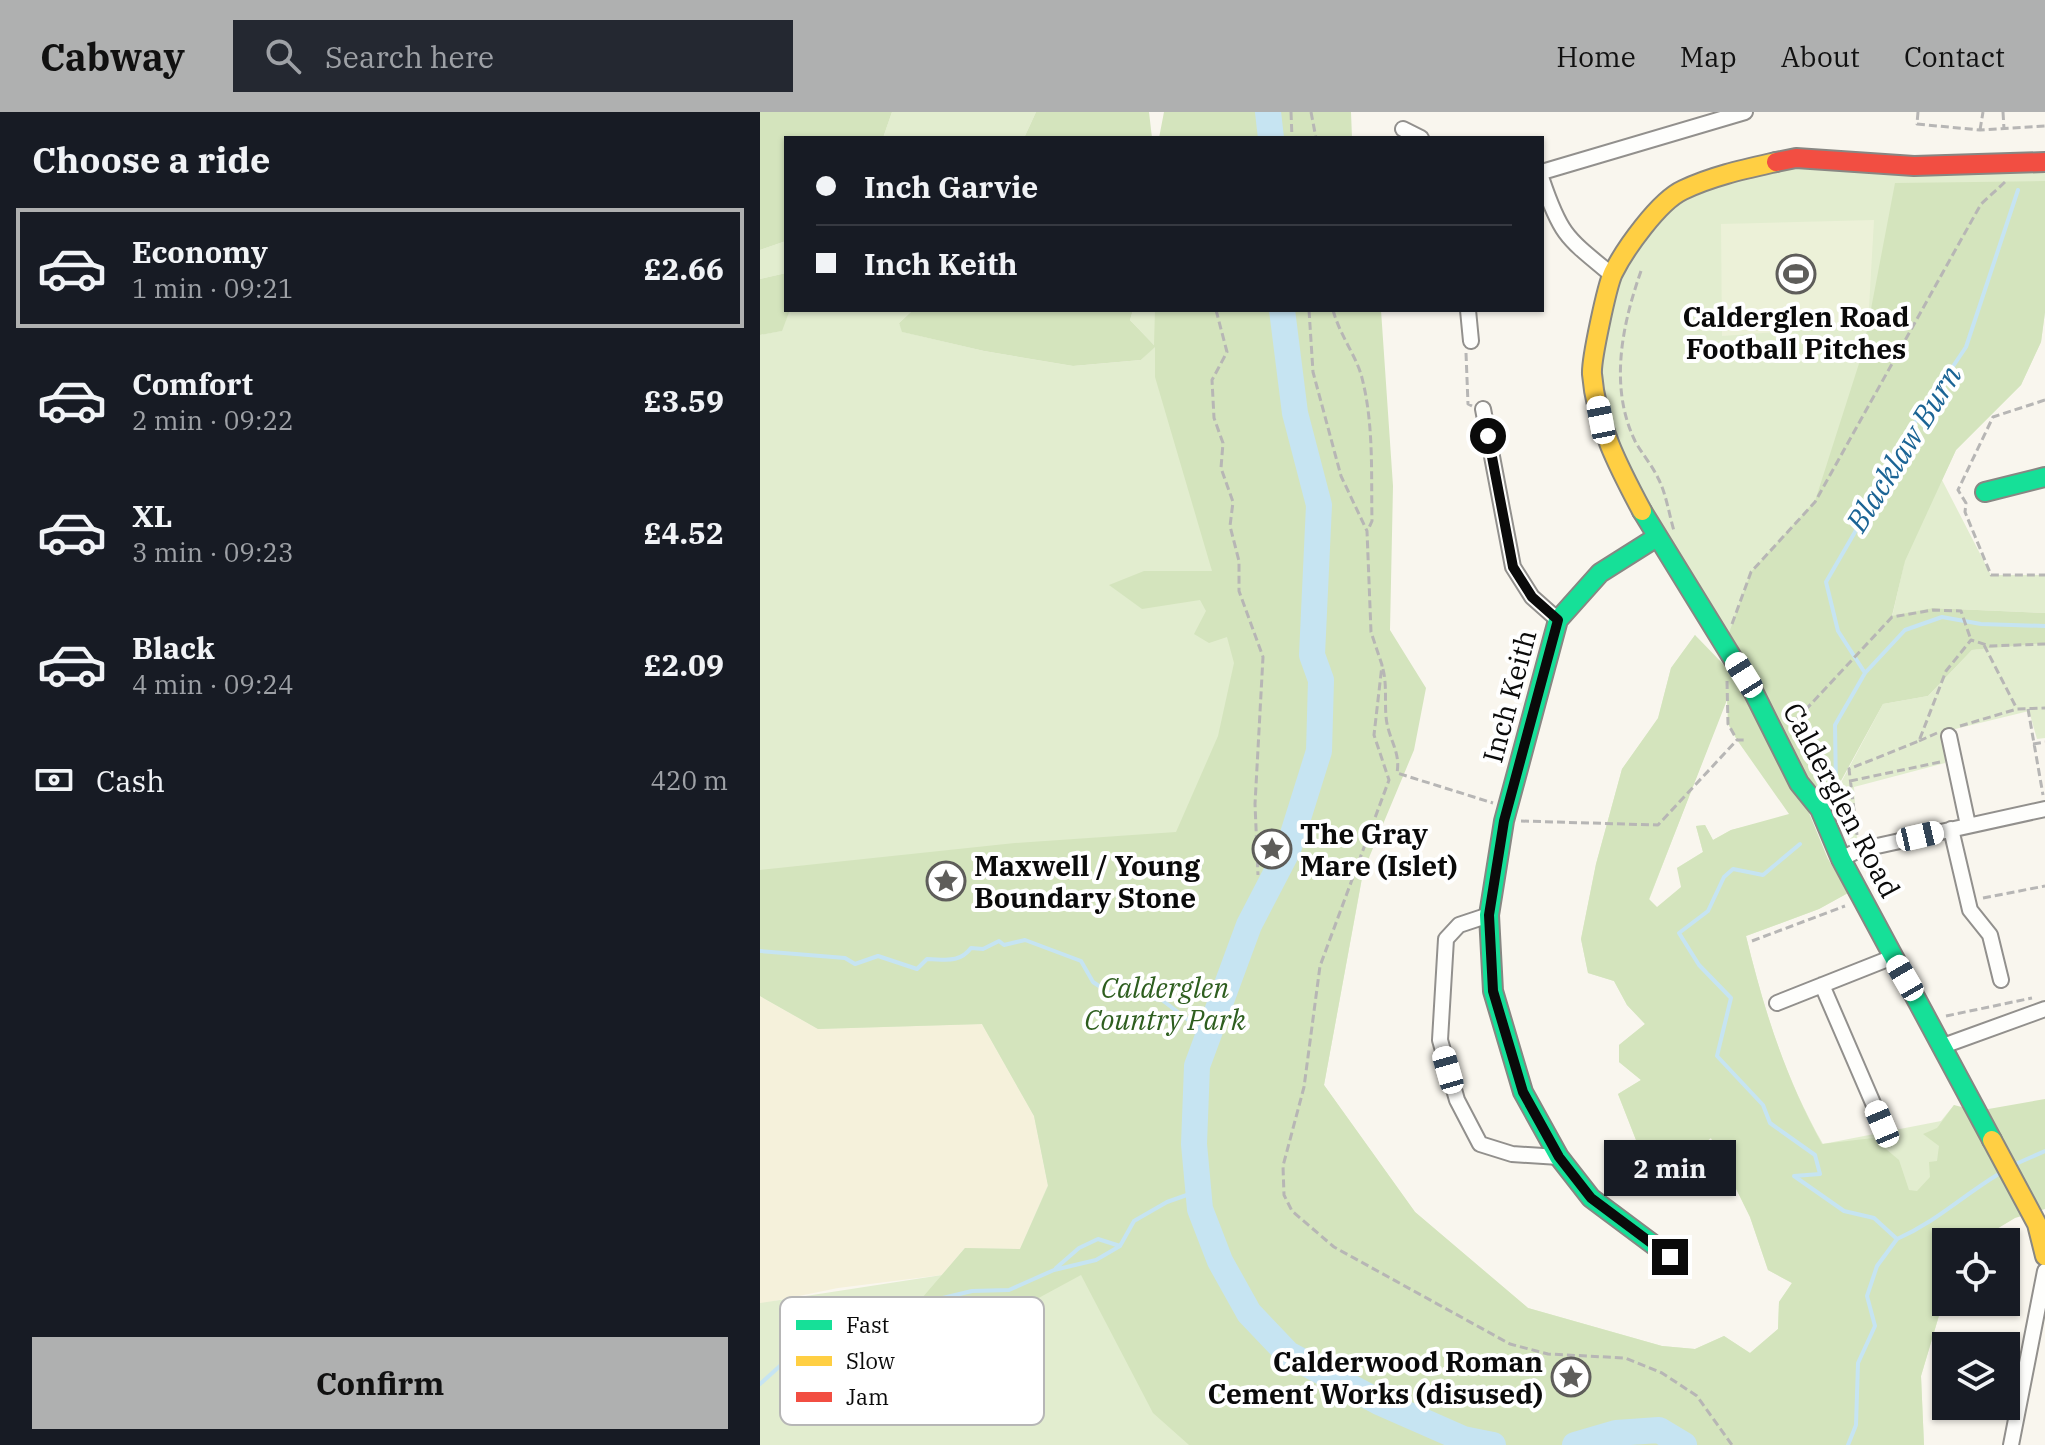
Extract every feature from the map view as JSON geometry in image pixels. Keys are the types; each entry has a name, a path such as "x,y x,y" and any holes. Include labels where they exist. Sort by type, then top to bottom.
{"street":[{"path":"1544,171 1745,112"},
{"path":"1403,129 1417,136"},
{"name":"Calderglen Road","path":"2045,162 1914,166 1796,158 1739,170 1680,191 1641,230 1612,275 1592,372 1601,420 1618,466 1666,536 1776,732 1799,783 1820,809 1841,859 2037,1224 2045,1256"},
{"path":"1544,186 1556,221 1567,238 1612,275"},
{"path":"1468,312 1471,341"},
{"path":"1483,409 1513,567 1532,597 1558,620"},
{"path":"1985,492 2045,477"},
{"name":"Inch Keith","path":"1666,536 1600,573 1558,620 1504,821 1489,915 1493,991 1523,1092 1559,1157 1591,1198 1670,1257"},
{"path":"1950,731 1968,825"},
{"path":"1841,859 1859,850 2045,807"},
{"path":"1951,829 1970,910 1990,935 2001,980"},
{"path":"1489,915 1459,925 1446,939 1440,1040 1457,1100 1480,1144 1512,1154 1559,1157"},
{"path":"1777,1003 1893,957"},
{"path":"1822,985 1882,1124"},
{"path":"1943,1046 2043,1010"},
{"path":"2011,1445 2041,1324 2045,1271"}],"path":[{"path":"1291,112 1292,136"},
{"path":"1311,112 1316,136"},
{"path":"1918,112 1917,124 1980,130 2045,126"},
{"path":"1980,130 1983,112"},
{"path":"2003,112 2004,129"},
{"path":"1737,740 1728,724 1729,651 1751,572 1815,502 1981,204 2014,174"},
{"path":"1641,271 1624,326 1620,360 1623,394 1634,439 1660,480 1666,536"},
{"path":"1217,312 1227,352 1212,380 1214,418 1223,443 1221,468 1233,502 1230,526 1239,561 1239,591 1263,657 1255,804 1258,875"},
{"path":"1309,312 1317,387 1341,476 1367,531 1371,632 1388,690 1388,727 1399,758 1397,773 1389,780 1320,966 1304,1087 1283,1166 1284,1195 1292,1211 1334,1247 1510,1344 1548,1354 1625,1358 1662,1373 1697,1396 1732,1445"},
{"path":"1334,312 1340,336 1361,375 1370,420 1372,521 1367,531"},
{"path":"1471,341 1464,356 1468,404 1483,409"},
{"path":"1797,719 1892,617 1933,610 1961,611 1971,640"},
{"path":"1971,640 2045,644"},
{"path":"1919,741 1946,671 1971,640"},
{"path":"1983,643 2017,709"},
{"path":"1382,665 1374,735 1389,780"},
{"path":"1859,850 1849,769 1919,741 2017,709 2045,708"},
{"path":"2028,709 2031,745 2045,807"},
{"path":"1397,773 1497,804 1504,821 1658,825 1737,740 1747,740"},
{"path":"2031,745 2045,742"},
{"path":"1850,781 1954,759"},
{"path":"1983,898 2045,886"},
{"path":"1752,941 1862,899"},
{"path":"1929,1019 2032,997 2043,1010"}],"shaded area":[{"path":"760,996 818,1029 982,1023 1034,1116 1048,1186 1020,1249 965,1248 942,1275 780,1297 780,1300 760,1304"}],"green space":[{"path":"760,112 892,112 884,136 784,136 784,242 760,250"},
{"path":"892,112 1036,112 1025,136 884,136"},
{"path":"1036,112 1149,112 1152,136 1025,136"},
{"path":"1164,112 1351,112 1352,136 1159,136"},
{"path":"1796,158 2045,162 2045,312 2041,342 2021,385 1956,450 1942,480 1991,575 2045,575 2045,613 1932,608 1892,617 1904,564 1776,732 1635,492 1592,372 1612,275 1680,191"},
{"name":"Calderglen Country Park","path":"2045,181 2045,312 2041,342 2021,385 1956,450 1905,561 1892,616 1932,608 2045,613 2045,643 1972,650 1928,696 1883,704 1836,790 1807,808 1828,859 1848,893 1819,909 1746,936 1777,1043 1797,1094 1822,1144 1873,1138 1899,1160 1909,1190 1917,1191 1930,1177 1929,1162 1937,1161 1939,1146 1923,1134 1937,1128 1954,1105 1977,1111 2045,1099 2045,1209 2015,1218 1998,1228 1932,1228 1932,1316 1939,1316 1921,1376 1924,1445 1189,1445 1153,1413 1081,1275 1040,1297 923,1297 965,1248 1020,1249 1048,1186 1034,1116 982,1024 818,1029 760,996 760,870 1015,843 1176,832 1218,736 1234,663 1227,637 1209,643 1194,634 1206,611 1200,600 1142,609 1109,585 1144,571 1212,571 1155,377 1155,347 1141,360 1073,366 984,351 902,332 899,323 911,312 1132,312 1130,320 1154,345 1155,312 1381,312 1393,486 1390,630 1426,688 1414,750 1363,872 1324,1085 1415,1212 1528,1308 1662,1346 1695,1349 1724,1336 1750,1353 1778,1329 1779,1302 1792,1283 1768,1270 1750,1217 1711,1138 1661,1176 1636,1140 1618,1094 1641,1080 1619,1062 1619,1045 1645,1024 1627,1005 1614,981 1588,973 1581,939 1596,864 1622,769 1658,718 1671,668 1695,635 1726,667 1725,644 1751,572 1815,501 1863,351 1895,183","holes":["1727,700 1728,724 1789,814 1731,830 1713,840 1705,825 1696,826 1703,852 1677,868 1681,887 1657,907 1649,899"]},
{"name":"Calderglen Road Football Pitches","path":"1874,220 1868,325 1722,336 1721,224"},
{"path":"784,242 784,273 760,279 760,250"},
{"path":"784,273 784,312 789,312 782,331 760,335 760,279"},
{"name":"Calderglen Country Park","path":"789,312 911,312 899,323 903,332 984,351 1073,366 1141,360 1155,346 1130,320 1132,312 1359,312 1377,797 1324,1085 1415,1212 1528,1308 1662,1346 1695,1349 1724,1336 1750,1353 1778,1329 1779,1302 1792,1283 1768,1270 1750,1217 1711,1138 1661,1176 1636,1140 1618,1094 1641,1080 1619,1062 1619,1045 1645,1024 1627,1005 1614,981 1588,973 1581,939 1596,864 1622,769 1658,719 1671,668 1695,635 1727,698 1649,900 1666,916 1700,902 1677,868 1703,852 1696,826 1705,825 1713,840 1731,830 1764,822 1828,859 1848,893 1819,909 1746,936 1777,1043 1797,1094 1823,1144 1941,1121 1954,1105 1982,1122 2029,1209 1998,1228 1932,1228 1932,1316 1939,1316 1921,1376 1924,1445 760,1445 760,1303 780,1300 780,1425 1044,1425 1044,1297 799,1297 942,1275 965,1248 1020,1249 1048,1185 1034,1116 982,1024 818,1029 760,996 760,335 781,331"},
{"path":"2045,642 2045,738 2037,739 2029,711 1947,731 1945,763 1854,787 1857,840 1849,838 1828,796 1837,790 1883,704 1928,696 1972,650"}],"waterway":[{"path":"1268,112 1271,136"},
{"name":"Blacklaw Burn","path":"1836,790 1835,725 1865,673 1838,631 1826,582 1855,532 1879,476 1966,347 2018,190"},
{"path":"1282,312 1295,413 1319,505 1312,655 1321,680 1319,751 1288,850 1249,925 1197,1066 1194,1144 1200,1209 1220,1261 1249,1313 1288,1354 1379,1402 1463,1439 1493,1445"},
{"path":"1865,673 1905,630 1942,617 1981,624 2045,626"},
{"name":"Blacklaw Burn","path":"1800,844 1763,875 1733,869 1724,877 1708,911 1679,933 1699,965 1731,998 1717,1056 1763,1105 1770,1123 1815,1155 1820,1174 1794,1176 1844,1211 1874,1218 1897,1239 1877,1266 1867,1296 1875,1326 1858,1363 1856,1425 1848,1445"},
{"path":"760,951 845,958 855,964 878,956 917,969 927,959 956,959 971,948 983,949 999,941 1004,945 1025,940 1081,961 1093,982 1108,992 1162,1000 1191,1022 1210,1027"},
{"path":"2018,1163 2045,1151"},
{"path":"1897,1239 1937,1217 1997,1175"},
{"path":"947,1297 972,1291 1009,1290 1054,1270 1096,1260 1120,1246 1134,1221 1167,1202 1198,1191"},
{"path":"1056,1268 1079,1248 1098,1239 1120,1246"},
{"path":"760,1384 780,1366"},
{"path":"1575,1445 1616,1433 1659,1430 1684,1445"}],"traffic: fast":[{"path":"1985,492 2045,477"},
{"path":"1642,511 1754,693 1799,783 1820,809 1841,859 1992,1140"},
{"path":"1657,537 1600,573 1558,620 1504,821 1489,915 1493,991 1523,1092 1559,1157 1591,1198 1670,1257"}],"traffic: slow":[{"path":"1642,511 1617,462 1594,392 1594,354 1613,273 1644,227 1674,196 1717,177 1776,162"},
{"path":"1992,1140 2037,1224 2045,1256"}],"traffic: jam":[{"path":"1776,162 1796,158 1914,166 2045,162"}],"place":[{"name":"Calderglen Road Football Pitches","path":"1796,274"},
{"name":"The Gray Mare (Islet)","path":"1272,849"},
{"name":"Maxwell / Young Boundary Stone","path":"946,881"},
{"name":"Calderwood Roman Cement Works (disused)","path":"1571,1377"}],"route":[{"path":"1488,436 1513,567 1532,597 1558,620 1504,821 1489,915 1493,991 1523,1092 1559,1157 1591,1198 1670,1257"}]}
